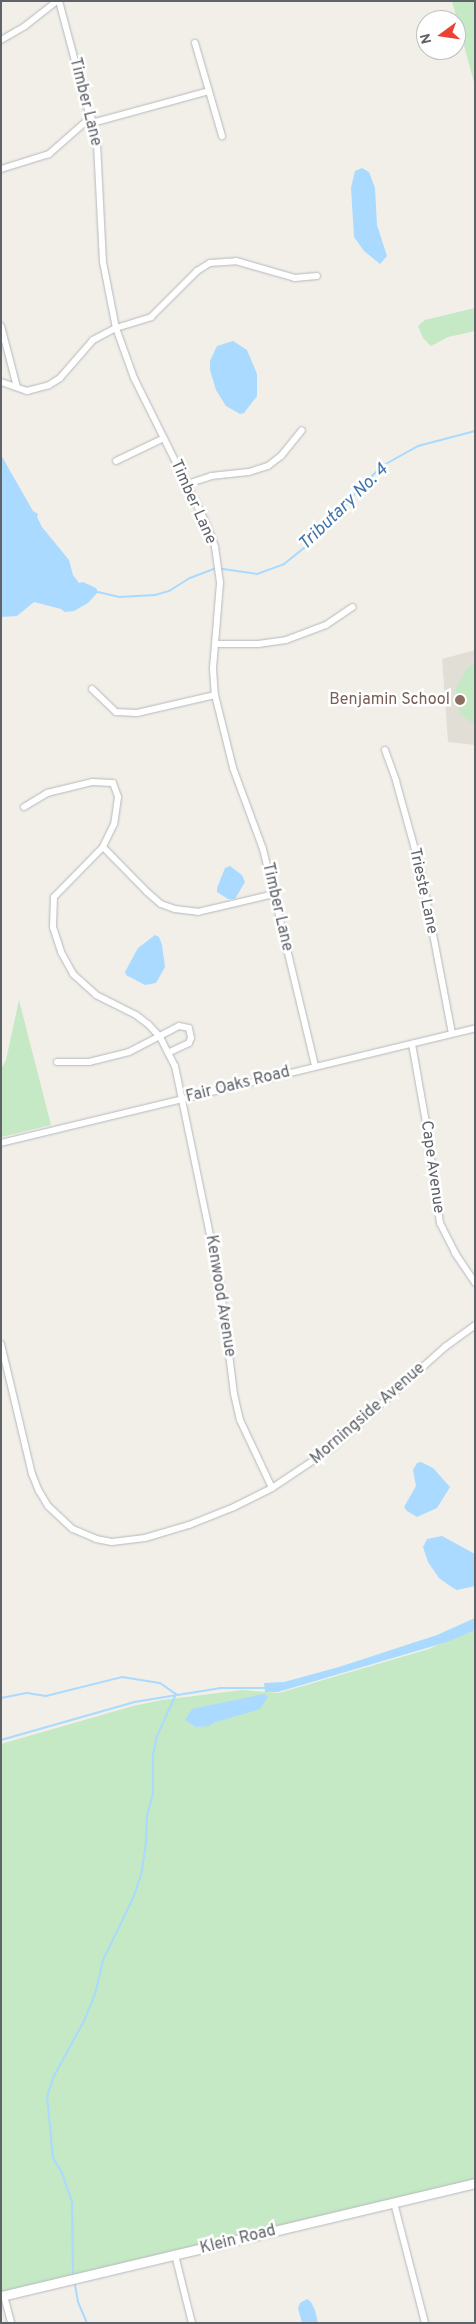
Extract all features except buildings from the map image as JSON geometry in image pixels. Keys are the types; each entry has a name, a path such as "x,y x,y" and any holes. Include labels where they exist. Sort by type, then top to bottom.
{"street":[{"path":"1,40 25,26 58,1"},
{"name":"Timber Lane","path":"58,1 91,120 98,156 104,262 116,328 134,378 206,523 218,567 220,600 213,669 215,695 233,768 261,840 315,1066"},
{"path":"195,43 222,136"},
{"path":"1,169 49,154 91,120 209,91"},
{"path":"1,382 27,391 55,382 93,340 116,328 152,317 197,271 216,262 236,261 295,278 316,276"},
{"path":"1,326 17,387"},
{"path":"187,484 211,476 249,472 268,466 281,456 302,430"},
{"path":"116,461 164,438"},
{"path":"216,644 258,644 286,640 326,625 353,607"},
{"path":"92,689 116,712 137,713 215,695"},
{"name":"Trieste Lane","path":"385,750 396,781 421,871 452,1034"},
{"path":"24,807 53,792 92,782 112,784 118,806 114,824 103,847 54,897 53,927 61,952 72,974 96,995 136,1015 160,1037"},
{"path":"103,847 147,892 161,904 175,910 198,912 274,894"},
{"path":"57,1062 83,1062 105,1058 138,1049 179,1026 189,1028 191,1032 189,1043 168,1053"},
{"name":"Fair Oaks Road","path":"1,1142 475,1028"},
{"name":"Kenwood Avenue","path":"160,1037 175,1066 182,1098 220,1283 234,1394 240,1420 272,1488"},
{"name":"Cape Avenue","path":"412,1044 427,1128 440,1223 455,1253 475,1283"},
{"name":"Morningside Avenue","path":"1,1344 32,1474 48,1506 60,1519 73,1528 96,1539 112,1542 146,1538 189,1525 234,1507 272,1488 332,1448 445,1347 475,1325"},
{"name":"Klein Road","path":"2,2296 475,2183"},
{"path":"394,2203 425,2323"},
{"path":"174,2255 192,2323"},
{"path":"2,2296 11,2323"}],"shaded area":[{"name":"Benjamin School","path":"475,650 475,745 448,742 442,659"}],"green space":[{"path":"452,1 475,1 475,86 466,53 466,10 454,10"},
{"path":"475,308 475,331 448,337 431,346 423,338 418,326 425,320"},
{"path":"475,664 475,725 461,714 456,701 456,688 468,667"},
{"path":"19,1000 51,1125 1,1137 1,1069 6,1060"},
{"path":"475,1629 475,2179 1,2292 1,1744 133,1706 162,1700 242,1690 279,1693 429,1649"}],"water":[{"path":"362,168 369,172 375,188 377,225 387,256 380,264 364,251 354,237 351,188 355,171"},
{"path":"233,341 247,350 257,374 257,396 244,413 240,414 226,406 216,390 210,370 210,361 217,346"},
{"path":"1,455 33,511 38,514 37,517 42,527 69,560 73,575 79,583 83,582 96,588 98,592 88,603 74,611 65,612 61,609 34,602 17,616 1,617"},
{"path":"230,866 242,875 245,882 235,899 228,899 217,892 225,868"},
{"path":"155,935 159,937 162,945 165,967 156,983 145,985 126,975 125,972 138,948"},
{"path":"421,1462 433,1468 450,1487 437,1508 417,1517 404,1507 416,1486 413,1470 417,1463"},
{"path":"442,1536 475,1554 475,1586 457,1590 453,1588 439,1578 428,1562 423,1547 427,1539"},
{"path":"475,1618 475,1630 447,1642 278,1692 265,1692 264,1683 284,1682 339,1667 437,1635"},
{"path":"264,1694 268,1697 260,1709 216,1722 209,1726 196,1727 185,1720 192,1709"},
{"path":"307,2299 315,2310 318,2323 302,2323 298,2308 300,2303"}],"waterway":[{"name":"Tributary No. 4","path":"98,592 119,597 155,595 169,591 190,578 216,568 257,574 284,564 324,532 358,490 382,466 418,446 475,431"},
{"path":"1,1698 27,1693 46,1696 122,1677 160,1683 176,1694 157,1736 153,1755 153,1793 147,1815 142,1871 133,1898 103,1960 95,1994 85,2019 54,2076 47,2096 53,2158 62,2173 72,2202 73,2274"},
{"path":"1,1740 134,1702 221,1688 267,1688"},
{"path":"75,2285 78,2302 87,2323"}],"place":[{"name":"Benjamin School","path":"460,700"}]}
